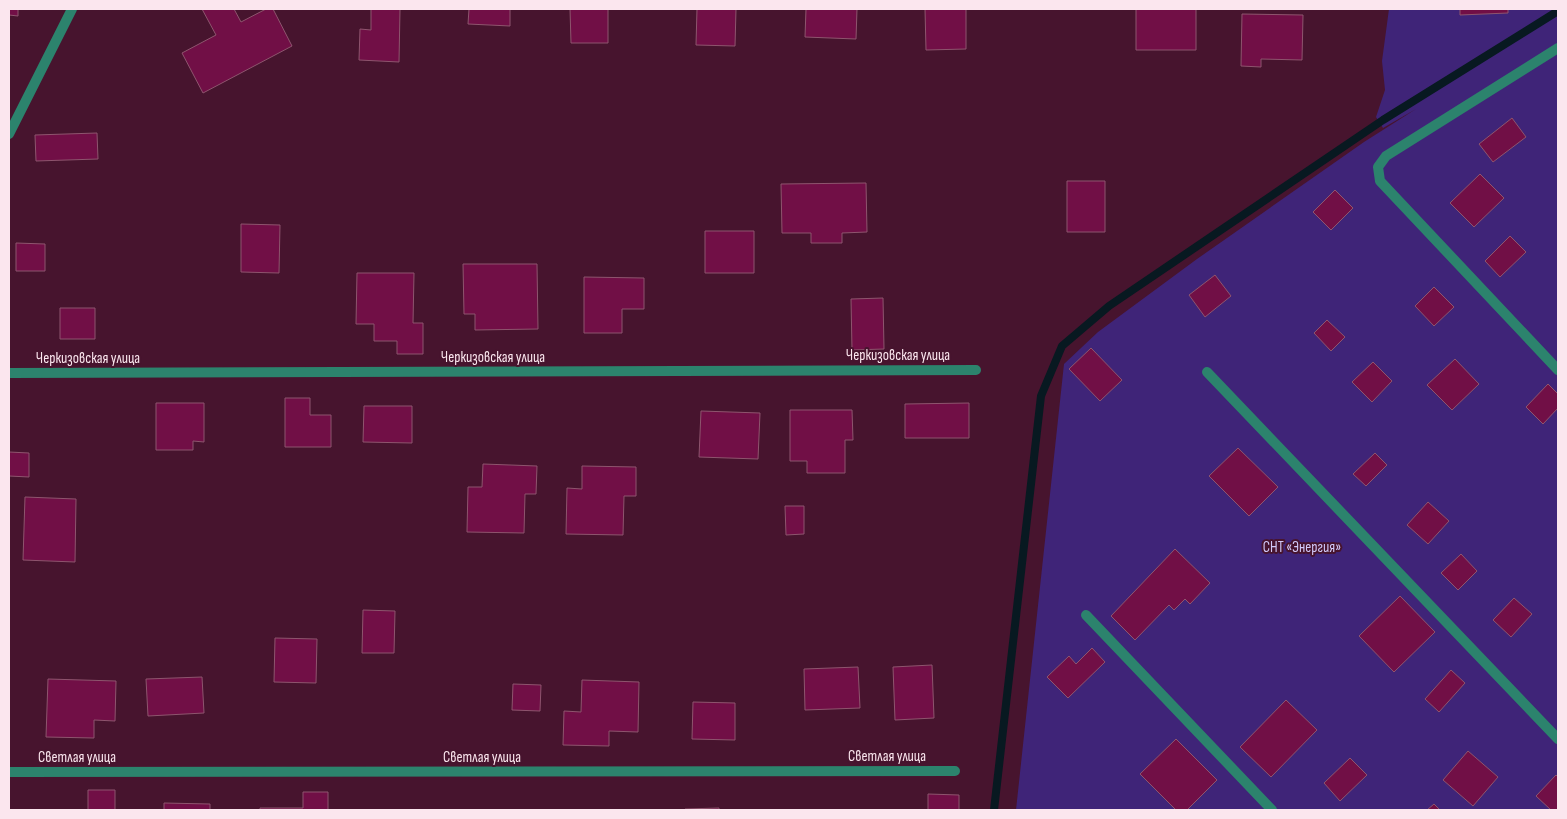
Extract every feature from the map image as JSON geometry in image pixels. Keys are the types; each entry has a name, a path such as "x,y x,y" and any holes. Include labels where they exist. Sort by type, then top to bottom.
{"street":[{"path":"9,134 72,9"},
{"path":"1558,48 1386,156 1378,167 1380,181 1558,370"},
{"name":"Черкизовская улица","path":"9,373 976,370"},
{"path":"1207,372 1558,740"},
{"path":"1086,616 1272,810"},
{"name":"Светлая улица","path":"9,772 955,771"}],"green space":[{"name":"СНТ «Энергия»","path":"1389,9 1558,9 1558,810 1016,810 1064,364 1098,332 1197,259 1364,142 1416,109 1383,128 1376,117 1385,90 1382,61"}],"building":[{"path":"9,9 18,9 18,16 9,15"},
{"path":"202,9 234,9 241,22 266,9 273,9 292,46 203,93 182,53 216,35"},
{"path":"371,9 400,9 399,62 359,60 360,29 371,30"},
{"path":"469,9 510,9 510,26 468,24"},
{"path":"570,9 608,9 608,43 571,43"},
{"path":"697,9 736,9 735,46 696,45"},
{"path":"806,9 857,9 856,39 805,37"},
{"path":"925,9 966,9 966,49 926,50"},
{"path":"1136,9 1196,9 1196,50 1136,50"},
{"path":"1460,9 1508,9 1508,13 1460,15"},
{"path":"1242,14 1303,15 1302,60 1261,59 1261,67 1241,66"},
{"path":"1512,118 1526,137 1493,162 1479,144"},
{"path":"97,133 98,159 36,161 35,135"},
{"path":"1480,174 1504,198 1474,227 1450,203"},
{"path":"1067,181 1105,181 1105,232 1067,232"},
{"path":"866,183 867,232 842,233 842,243 811,243 811,233 782,233 781,184"},
{"path":"1335,190 1353,208 1331,230 1313,212"},
{"path":"241,224 280,225 279,273 241,272"},
{"path":"705,231 754,231 754,273 705,273"},
{"path":"1510,236 1526,252 1500,277 1485,261"},
{"path":"16,243 45,244 45,271 16,271"},
{"path":"463,264 537,264 538,329 475,330 475,314 464,314"},
{"path":"357,273 414,273 413,323 423,323 423,354 397,354 397,341 374,341 374,324 356,324"},
{"path":"1215,275 1231,296 1205,317 1189,295"},
{"path":"584,277 644,278 644,309 622,309 622,333 584,333"},
{"path":"1434,287 1454,307 1434,326 1415,306"},
{"path":"883,298 884,349 852,350 851,299"},
{"path":"60,308 95,308 95,339 60,339"},
{"path":"1327,320 1345,337 1331,351 1314,333"},
{"path":"1091,348 1122,380 1100,401 1069,369"},
{"path":"1455,359 1479,384 1452,410 1427,385"},
{"path":"1373,362 1392,381 1372,402 1352,382"},
{"path":"1548,384 1558,394 1558,408 1543,424 1526,407"},
{"path":"285,398 310,398 310,415 331,415 331,447 285,447"},
{"path":"156,403 204,403 204,442 193,441 193,450 156,450"},
{"path":"969,403 969,438 905,438 905,404"},
{"path":"364,406 412,406 412,443 363,442"},
{"path":"790,410 852,410 853,440 845,440 845,473 807,473 807,461 790,461"},
{"path":"701,411 760,413 758,459 699,457"},
{"path":"1238,448 1278,487 1249,516 1209,476"},
{"path":"9,452 29,453 29,477 9,476"},
{"path":"1375,453 1387,465 1366,486 1353,474"},
{"path":"483,464 537,466 536,494 525,494 524,533 467,532 468,487 482,487"},
{"path":"582,466 636,467 636,496 624,496 623,535 566,534 567,488 582,489"},
{"path":"25,497 76,499 75,562 23,560"},
{"path":"1428,502 1449,521 1428,544 1407,525"},
{"path":"785,506 804,506 804,534 786,535"},
{"path":"1175,549 1210,583 1190,604 1185,599 1174,610 1169,605 1135,640 1111,616"},
{"path":"1461,554 1477,571 1458,590 1441,573"},
{"path":"1400,596 1435,632 1394,672 1359,636"},
{"path":"1514,598 1532,614 1511,637 1493,620"},
{"path":"363,610 395,611 394,653 362,653"},
{"path":"275,638 317,639 316,683 274,682"},
{"path":"1092,648 1105,662 1068,698 1047,677 1069,656 1076,664"},
{"path":"932,665 934,718 895,720 893,667"},
{"path":"858,667 860,708 805,710 804,669"},
{"path":"1451,670 1465,683 1439,712 1425,699"},
{"path":"202,677 204,713 148,716 146,679"},
{"path":"48,679 116,681 115,721 94,720 94,738 46,737"},
{"path":"582,680 639,682 638,732 609,731 609,746 563,745 564,711 581,712"},
{"path":"513,684 541,685 540,711 512,710"},
{"path":"1286,700 1317,730 1271,777 1240,747"},
{"path":"693,702 735,703 735,740 692,739"},
{"path":"1176,739 1217,780 1187,810 1176,810 1140,774"},
{"path":"1468,751 1498,777 1473,806 1443,780"},
{"path":"1350,758 1367,775 1340,801 1324,783"},
{"path":"1556,775 1558,777 1558,810 1551,810 1536,796"},
{"path":"88,790 115,790 115,810 88,810"},
{"path":"303,792 328,792 328,810 260,810 260,808 303,808"},
{"path":"928,794 959,795 959,810 928,810"},
{"path":"164,803 210,804 210,810 164,810"},
{"path":"1434,804 1440,810 1427,810"},
{"path":"719,808 719,810 685,810 685,809"}],"waterway":[{"path":"994,810 1041,396 1062,346 1109,306 1383,120 1558,11"}]}
